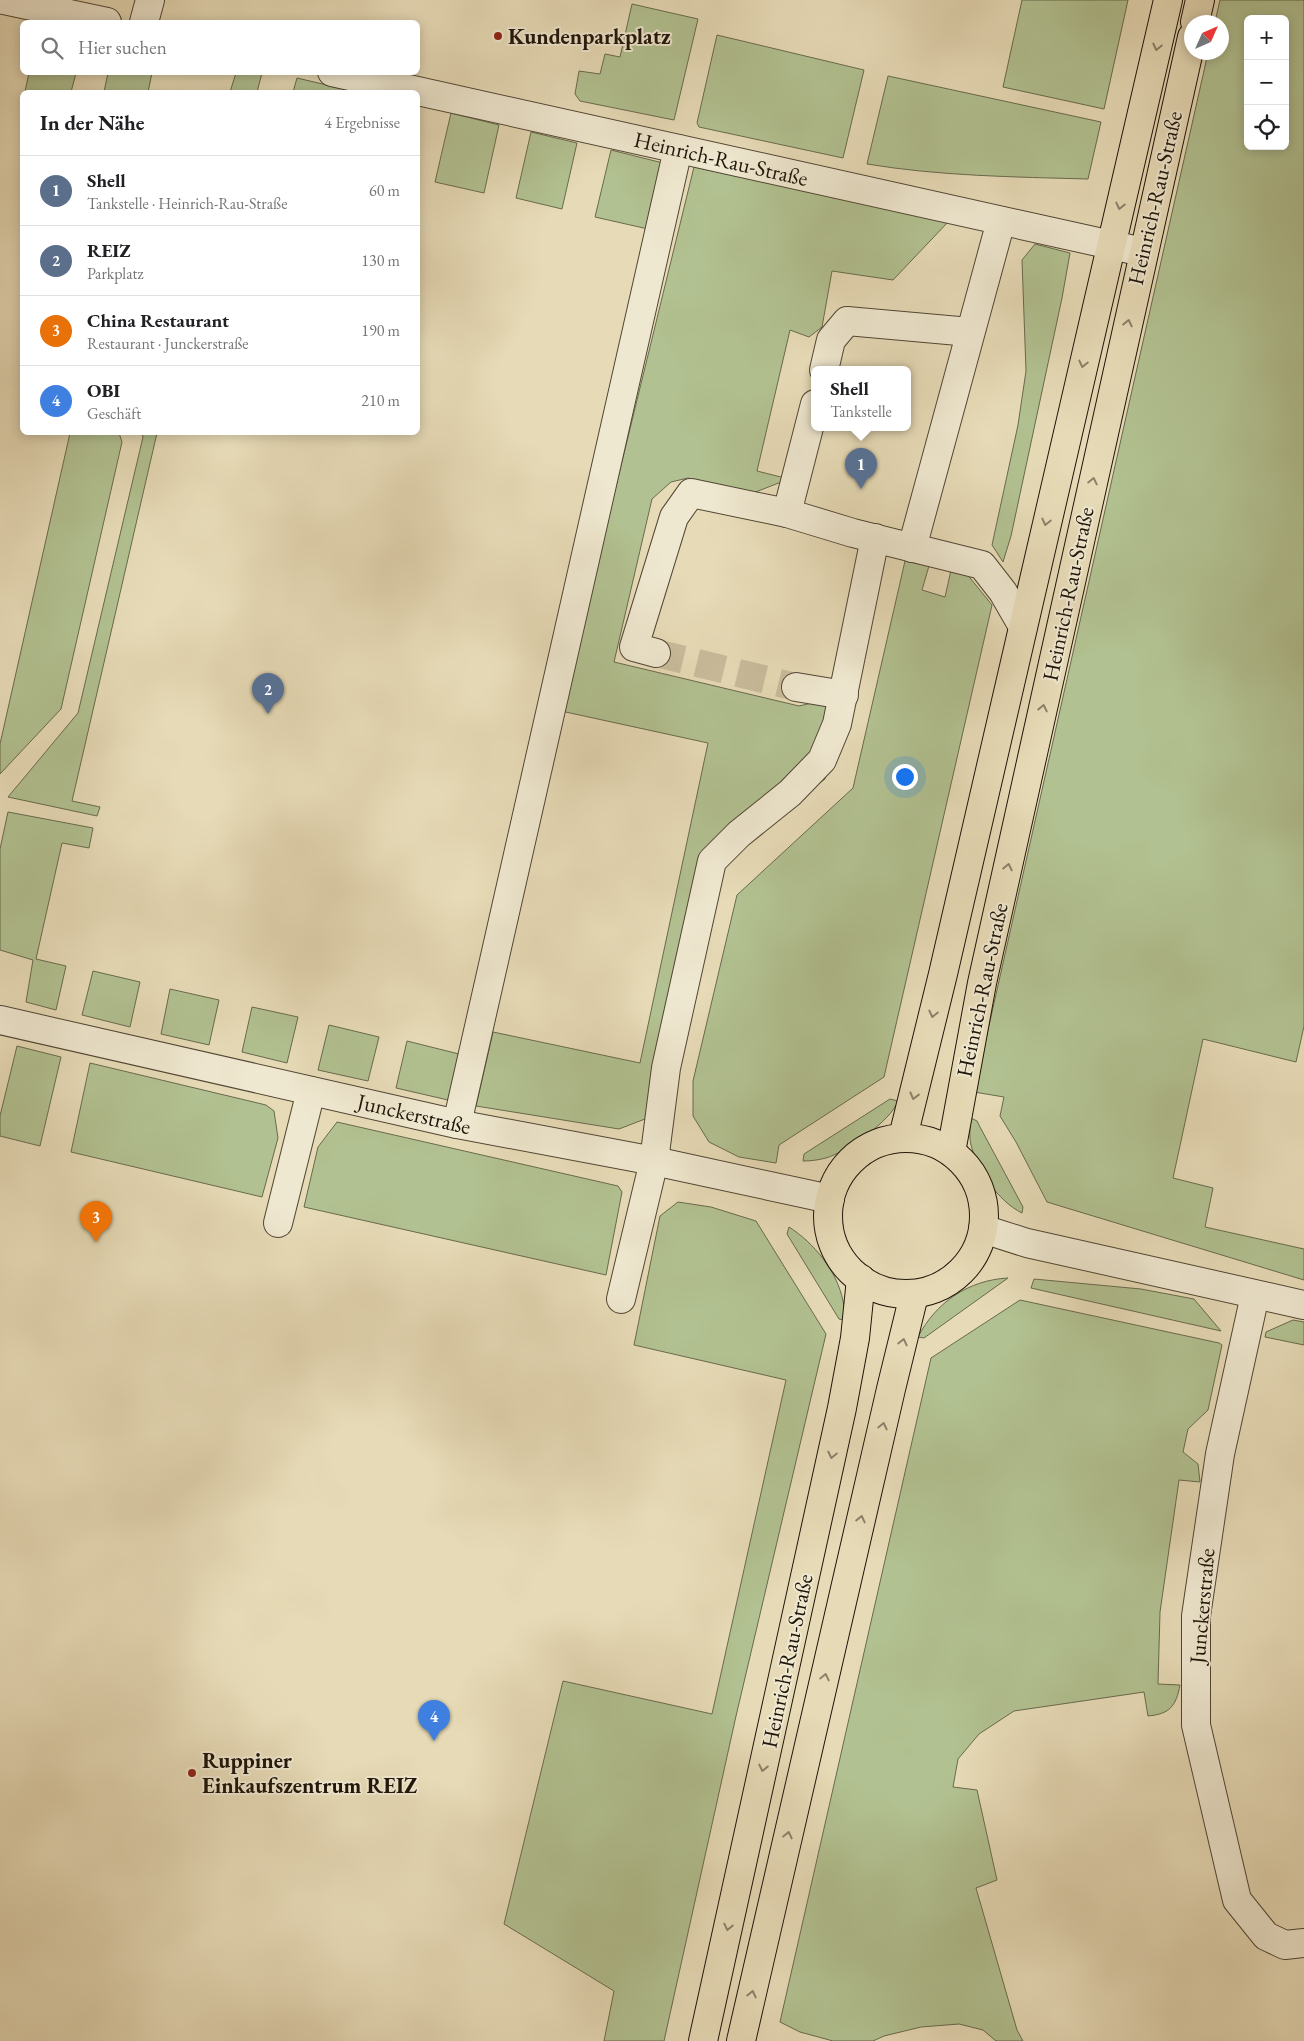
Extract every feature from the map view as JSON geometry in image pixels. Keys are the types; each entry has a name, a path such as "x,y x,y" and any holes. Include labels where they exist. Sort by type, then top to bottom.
{"main road":[{"name":"Heinrich-Rau-Straße","path":"903,1137 945,964 1168,0"},
{"path":"1197,15 1200,0"},
{"name":"Heinrich-Rau-Straße","path":"951,1152 982,983 1187,60"},
{"path":"891,1138 916,1138 936,1144 951,1152 964,1164 974,1178 981,1194 984,1212 983,1229 978,1247 968,1263 955,1276 939,1286 914,1295 886,1291 861,1280 846,1266 835,1249 830,1233 828,1216 830,1199 836,1181 846,1165 860,1152 891,1138"},
{"name":"Heinrich-Rau-Straße","path":"703,2041 842,1408 855,1338 861,1280"},
{"name":"Heinrich-Rau-Straße","path":"741,2041 914,1295"}],"street":[{"path":"4,0 98,20"},
{"path":"145,20 150,0"},
{"name":"Heinrich-Rau-Straße","path":"345,75 413,90"},
{"name":"Heinrich-Rau-Straße","path":"420,92 1110,246"},
{"path":"457,1124 678,149"},
{"path":"912,548 1001,221"},
{"path":"1110,246 1143,252"},
{"path":"825,366 831,340 846,321 970,332"},
{"path":"787,513 811,420"},
{"path":"656,653 634,647 674,517 691,493 787,513 912,548 982,565 1003,592 1022,625"},
{"path":"621,1299 654,1161 666,1068 712,861 739,834 790,793 822,760 837,724 844,695 875,538"},
{"path":"796,687 844,695"},
{"name":"Junckerstraße","path":"0,1020 457,1124 654,1161 830,1199"},
{"path":"278,1223 311,1091"},
{"path":"983,1229 1027,1243 1304,1305"},
{"name":"Junckerstraße","path":"1256,1295 1220,1454 1196,1616 1196,1725 1237,1900 1266,1936 1285,1944 1304,1943"}],"green space":[{"path":"1022,0 1128,0 1104,109 1003,87"},
{"path":"1220,0 1304,0 1304,1026 1296,1062 1203,1039 1173,1178 1213,1188 1205,1227 1304,1249 1304,1280 1047,1202 1016,1142 1000,1116 1004,1097 974,1092 1206,60 1229,60 1229,15 1217,15"},
{"path":"632,4 698,19 674,120 580,101 575,94 579,71 600,74 605,54 620,57"},
{"path":"717,35 864,70 843,158 699,127 697,123"},
{"path":"28,75 75,75 72,90 25,90"},
{"path":"108,75 152,75 148,90 104,90"},
{"path":"235,75 261,75 258,90 231,90"},
{"path":"888,76 1101,122 1088,179 1005,177 922,171 867,164"},
{"path":"297,78 344,89 344,90 294,90"},
{"path":"451,113 499,125 484,193 435,182"},
{"path":"531,132 577,143 562,209 516,198"},
{"path":"611,150 663,163 648,229 595,217"},
{"path":"694,167 948,222 893,280 832,271 822,327 809,337 790,330 757,471 789,479 753,493 688,478 671,482 652,499 614,662 799,706 816,702 833,709 837,729 825,779 719,859 665,1092 645,1119 619,1129 476,1106 493,1032 640,1063 708,743 561,711"},
{"path":"1035,244 1070,253 1011,536 1003,562 992,545 1018,425 1026,371 1022,260"},
{"path":"70,435 120,435 122,442 61,709 0,774 0,744"},
{"path":"142,435 157,435 72,801 100,807 97,816 8,797 78,713"},
{"path":"905,561 929,566 922,590 945,597 951,570 966,573 992,605 884,1077 779,1145 776,1163 739,1157 709,1142 693,1116 693,1081 737,895 853,788"},
{"path":"8,812 93,828 89,848 62,843 36,959 66,966 56,1010 26,1002 33,960 0,950 0,849"},
{"path":"93,971 140,982 130,1027 82,1015"},
{"path":"170,989 219,1000 209,1045 161,1034"},
{"path":"252,1007 298,1017 287,1063 242,1052"},
{"path":"329,1025 379,1037 368,1081 318,1070"},
{"path":"407,1041 459,1054 448,1100 396,1088"},
{"path":"17,1046 61,1057 40,1146 0,1136 0,1116"},
{"path":"90,1063 266,1105 274,1111 278,1138 262,1197 71,1152"},
{"path":"890,1099 898,1101 894,1109 887,1118 856,1143 835,1155 812,1161 803,1161 804,1154"},
{"path":"971,1118 977,1121 1023,1207 1022,1213 1013,1208 997,1193 984,1175 970,1142"},
{"path":"337,1122 618,1186 622,1192 606,1275 304,1207 318,1147"},
{"path":"678,1202 711,1207 756,1221 826,1334 736,1716 664,2041 604,2041 614,1991 504,1924 563,1681 712,1714 786,1380 634,1345 660,1216"},
{"path":"789,1227 807,1241 823,1259 836,1279 844,1306 844,1320 839,1319 787,1234"},
{"path":"1008,1278 924,1338 918,1337 934,1313 955,1295 980,1283"},
{"path":"1034,1279 1141,1289 1194,1299 1221,1331 1031,1288"},
{"path":"1020,1300 1222,1345 1208,1410 1188,1429 1183,1452 1198,1464 1200,1482 1179,1480 1160,1612 1158,1684 1180,1685 1178,1692 1171,1708 1162,1713 1148,1716 1144,1692 1014,1711 979,1734 958,1759 953,1787 977,1790 997,1880 976,1888 1017,2030 1023,2041 996,2041 983,2030 959,2024 921,2027 884,2036 873,2041 833,2041 800,2032 780,2022 931,1358"},
{"path":"1293,1320 1304,1322 1304,1345 1265,1337 1266,1332"}],"tunnel":[{"path":"656,653 796,687"}],"place":[{"name":"Kundenparkplatz","path":"498,36"},
{"name":"Shell","path":"861,489"},
{"name":"REIZ","path":"268,714"},
{"name":"China Restaurant","path":"96,1242"},
{"name":"OBI","path":"434,1741"},
{"name":"Ruppiner Einkaufszentrum REIZ","path":"192,1773"}]}
